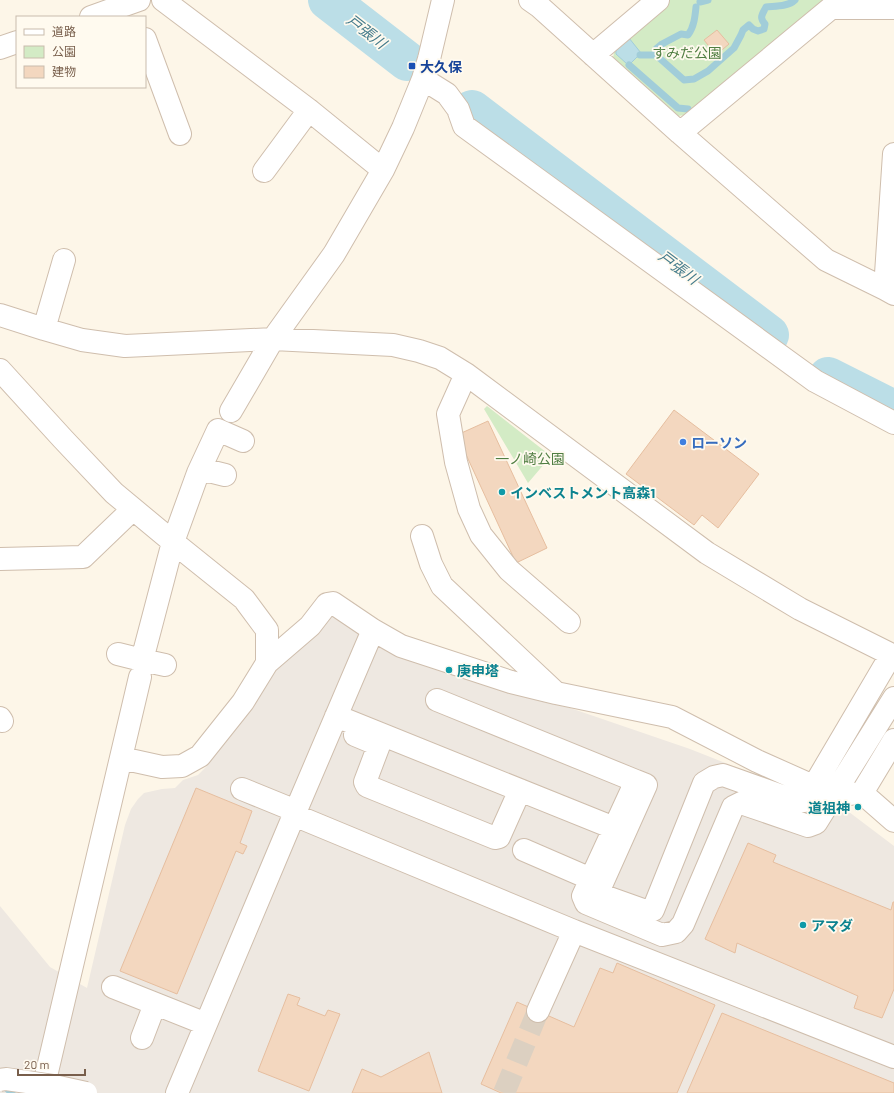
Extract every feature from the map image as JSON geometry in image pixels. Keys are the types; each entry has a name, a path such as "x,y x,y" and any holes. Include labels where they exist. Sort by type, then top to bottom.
{"street":[{"path":"163,0 309,110 383,170"},
{"path":"232,411 273,339 334,254 383,170 423,79 430,59 443,0"},
{"path":"593,55 658,0"},
{"path":"541,2 593,55 826,260 889,291 894,154"},
{"path":"96,16 136,7"},
{"path":"680,133 831,8 894,8"},
{"path":"146,41 180,134"},
{"path":"0,48 16,42"},
{"path":"423,79 447,94 458,108 464,126 814,381 894,423"},
{"path":"264,171 309,110"},
{"path":"44,329 64,260"},
{"path":"0,315 82,340 125,346 273,339 393,345 440,358 466,374 707,553 800,609 893,655 805,801 796,801 723,775 714,777 704,783 653,910 646,911 601,895 599,890 646,785 437,700"},
{"path":"0,370 114,493 244,599 267,630 267,663"},
{"path":"466,374 448,414 456,462 469,509 481,535 509,570 569,622"},
{"path":"42,1093 141,668 173,542 198,473 218,430 243,441"},
{"path":"198,473 209,471 225,475"},
{"path":"0,560 83,557 133,509"},
{"path":"422,536 431,564 442,586 556,693"},
{"path":"121,758 162,767 169,767 182,766 200,756 242,702 267,663 310,626 327,604 333,603 373,630 401,646 511,682 672,717 757,761 834,794 840,798 848,794 862,793 894,821"},
{"path":"177,1093 373,630"},
{"path":"118,654 141,668 165,665"},
{"path":"636,780 583,896 586,903 662,935 676,932 683,924 733,807 741,803 808,826 816,823 894,698"},
{"path":"334,721 379,744 364,782 367,786 495,838 499,837 520,790"},
{"path":"334,721 520,790 614,828"},
{"path":"862,793 894,740"},
{"path":"242,789 295,813 574,931 894,1057"},
{"path":"524,850 591,879"},
{"path":"538,1011 574,931"},
{"path":"644,958 655,932"},
{"path":"113,987 206,1024"},
{"path":"142,1038 155,1004"},
{"path":"0,1080 6,1079 54,1086 86,1093"}],"shaded area":[{"path":"334,612 398,649 690,749 849,812 894,846 894,1093 0,1093 0,906 50,967 87,988 125,825 131,809 144,793 175,788 183,780 198,775 206,767 248,710 274,668"}],"green space":[{"name":"すみだ公園","path":"670,0 829,0 691,114 678,116 613,58 615,47"},
{"name":"一ノ崎公園","path":"487,406 551,456 528,483 484,409"}],"water":[{"path":"629,38 641,53 629,65 616,54 616,48"}],"building":[{"path":"717,30 729,44 716,55 704,40"},
{"name":"ローソン","path":"674,410 759,474 718,528 702,515 694,525 626,474"},
{"name":"インベストメント高森1","path":"488,421 547,548 516,563 457,435"},
{"path":"196,788 252,811 240,843 247,846 243,854 236,851 177,994 120,971"},
{"name":"アマダ","path":"748,843 776,855 773,862 891,910 894,902 894,989 882,1018 854,1008 858,996 737,943 735,953 705,939"},
{"path":"617,963 715,1005 677,1093 501,1093 481,1084 517,1002 574,1027 600,968 613,973"},
{"path":"288,994 300,998 297,1005 325,1016 328,1010 340,1014 309,1091 258,1071"},
{"path":"722,1013 894,1083 894,1093 687,1093"},
{"path":"429,1052 442,1093 352,1093 362,1069 381,1077"}],"waterway":[{"name":"戸張川","path":"328,0 407,61"},
{"path":"700,2 708,0"},
{"path":"640,55 656,55 684,80 694,79 708,71 734,48 743,30 749,25 758,31 764,29 765,24 762,20 762,16 766,7 785,5 795,0"},
{"path":"656,55 656,49 662,44 681,34 688,35 693,25 696,7"},
{"path":"629,65 678,108 688,109"},
{"name":"戸張川","path":"472,110 769,335"},
{"name":"戸張川","path":"828,377 894,410"},
{"path":"3,1085 12,1093"}],"tunnel":[{"path":"504,1093 538,1011"}],"place":[{"name":"大久保","path":"412,66"},
{"name":"ローソン","path":"683,442"},
{"name":"インベストメント高森1","path":"502,492"},
{"name":"庚申塔","path":"449,670"},
{"name":"道祖神","path":"858,807"},
{"name":"アマダ","path":"803,925"}]}
